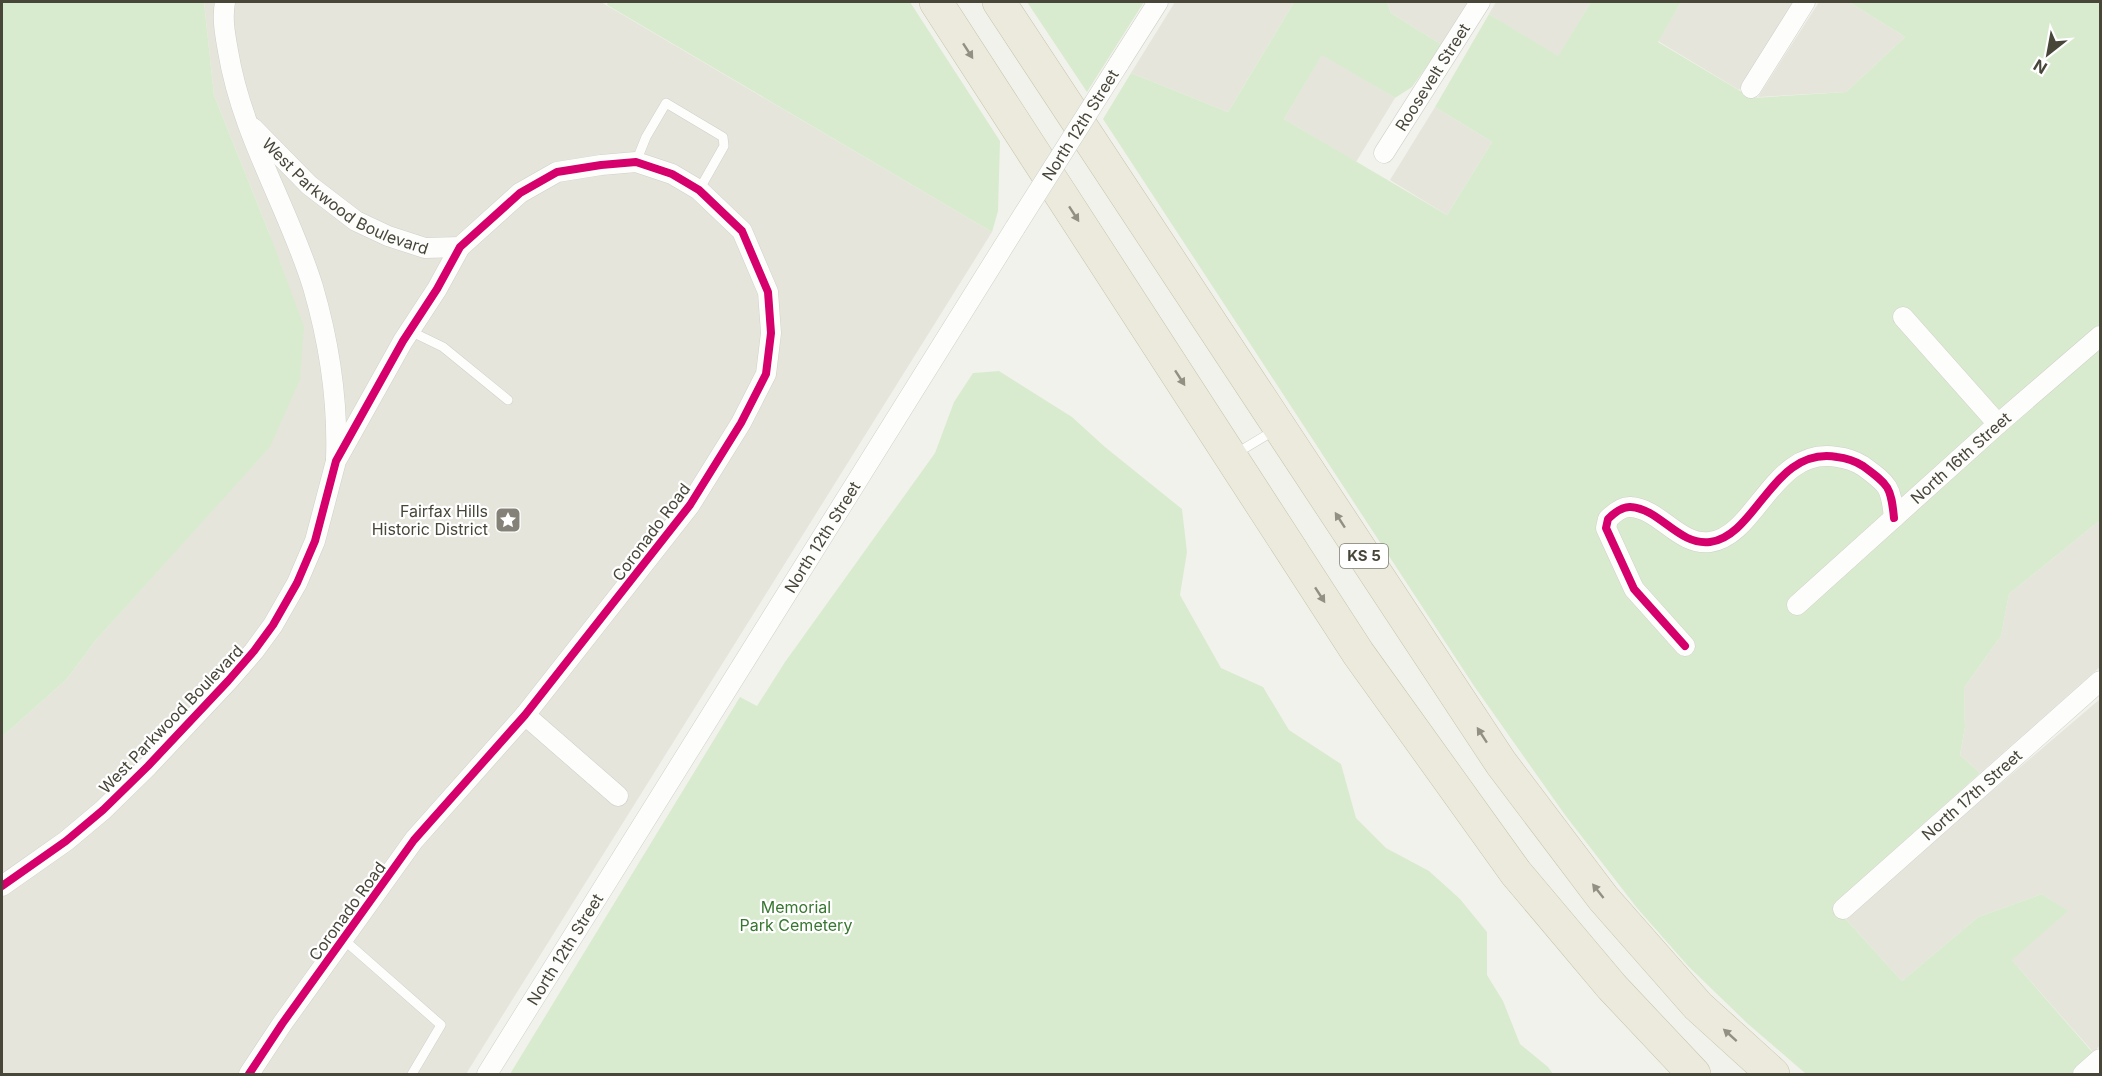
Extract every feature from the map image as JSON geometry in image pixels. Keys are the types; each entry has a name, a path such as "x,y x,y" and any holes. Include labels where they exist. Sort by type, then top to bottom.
{"highway":[{"path":"936,2 1358,653 1516,873 1612,987 1694,1074"},
{"name":"KS 5","path":"999,2 1501,763 1603,898 1698,1006 1773,1074"}],"street":[{"name":"West Parkwood Boulevard","path":"225,2 223,23 232,76 244,119 286,217 313,288 328,356 337,421 336,462"},
{"name":"North 12th Street","path":"488,1074 1158,2"},
{"name":"Roosevelt Street","path":"1384,153 1480,2"},
{"path":"1750,88 1805,2"},
{"name":"West Parkwood Boulevard","path":"244,119 309,185 356,221 388,236 425,248 460,246"},
{"name":"Coronado Road","path":"249,1074 282,1024 414,840 525,715 690,505 741,423 766,374 771,333 768,292 742,231 699,190 672,174 636,162 557,172 520,193 460,246"},
{"name":"West Parkwood Boulevard","path":"2,886 66,841 103,810 228,681 273,625 297,583 311,552 336,462 460,246"},
{"path":"1903,317 1998,424"},
{"name":"North 16th Street","path":"1797,605 1998,424 2100,336"},
{"path":"1685,646 1634,589 1606,528 1608,519 1617,511 1630,506 1648,513 1691,540 1706,542 1719,540 1740,524 1792,467 1814,457 1829,455 1849,459 1862,465 1887,486 1892,494 1893,518"},
{"name":"North 17th Street","path":"1843,909 2100,681"},
{"path":"525,715 618,796"},
{"path":"2083,1074 2100,1059"}],"lane":[{"path":"636,162 646,137 666,103 723,137 724,146 699,190"},
{"path":"410,331 443,347 508,400"},
{"path":"1230,456 1279,427"},
{"path":"343,939 441,1025 411,1074"}],"shaded area":[{"name":"Fairfax Hills Historic District","path":"204,2 601,2 992,232 466,1074 2,1074 2,737 67,679 96,640 223,498 270,235 214,95"},
{"path":"1175,2 1294,2 1228,112 1131,73"},
{"path":"1387,2 1468,2 1442,45 1391,13"},
{"path":"1496,2 1591,2 1558,57 1489,14"},
{"path":"1681,2 1794,2 1739,90 1658,41"},
{"path":"1819,2 1849,2 1905,37 1846,92 1758,97"},
{"path":"1322,54 1395,98 1356,162 1284,119"},
{"path":"1435,107 1492,142 1447,215 1390,180"},
{"path":"2098,522 2100,524 2100,667 1980,773 1960,755 1965,727 1964,688 2001,636 2009,594"},
{"path":"2100,699 2100,1046 2093,1052 2011,959 2067,911 2042,894 1978,917 1902,981 1844,917"}],"green space":[{"path":"2,2 204,2 214,95 304,326 300,380 270,447 96,640 67,679 2,737"},
{"path":"608,2 910,2 1000,141 998,211 992,232 607,5"},
{"path":"1027,2 1144,2 1087,92"},
{"path":"1294,2 1387,2 1391,13 1442,45 1412,87 1395,98 1322,55 1284,119 1447,215 1492,142 1435,107 1489,14 1558,56 1591,2 1681,2 1658,42 1752,98 1846,92 1905,37 1849,2 2100,2 2100,524 2098,522 2009,594 2001,636 1964,688 1965,727 1960,755 1980,773 1833,905 1902,981 1978,917 2042,894 2068,911 2012,960 2100,1061 2100,1074 1806,1074 1748,1024 1688,966 1637,908 1565,815 1474,686 1103,119 1131,73 1228,112"},
{"name":"Memorial Park Cemetery","path":"999,371 1072,417 1105,447 1182,509 1187,552 1180,595 1221,668 1263,687 1289,730 1341,764 1356,818 1386,848 1429,871 1460,899 1487,932 1487,975 1503,1001 1520,1044 1548,1067 1553,1074 510,1074 740,697 757,706 785,662 935,453 954,402 973,373"}],"cycle path":[{"path":"2,886 66,841 103,810 228,681 273,625 297,583 315,541 336,461 403,341 437,289 460,247 520,193 557,172 636,162 672,174 699,190 742,231 768,292 771,333 766,374 741,423 690,505 525,715 414,840 282,1024 249,1074"},
{"path":"1685,646 1634,589 1606,528 1608,519 1618,510 1628,507 1641,509 1689,538 1699,542 1710,542 1726,536 1741,525 1781,477 1797,465 1815,457 1837,457 1860,464 1883,483 1892,499 1894,518"}],"place":[{"name":"Fairfax Hills Historic District","path":"508,520"}]}
